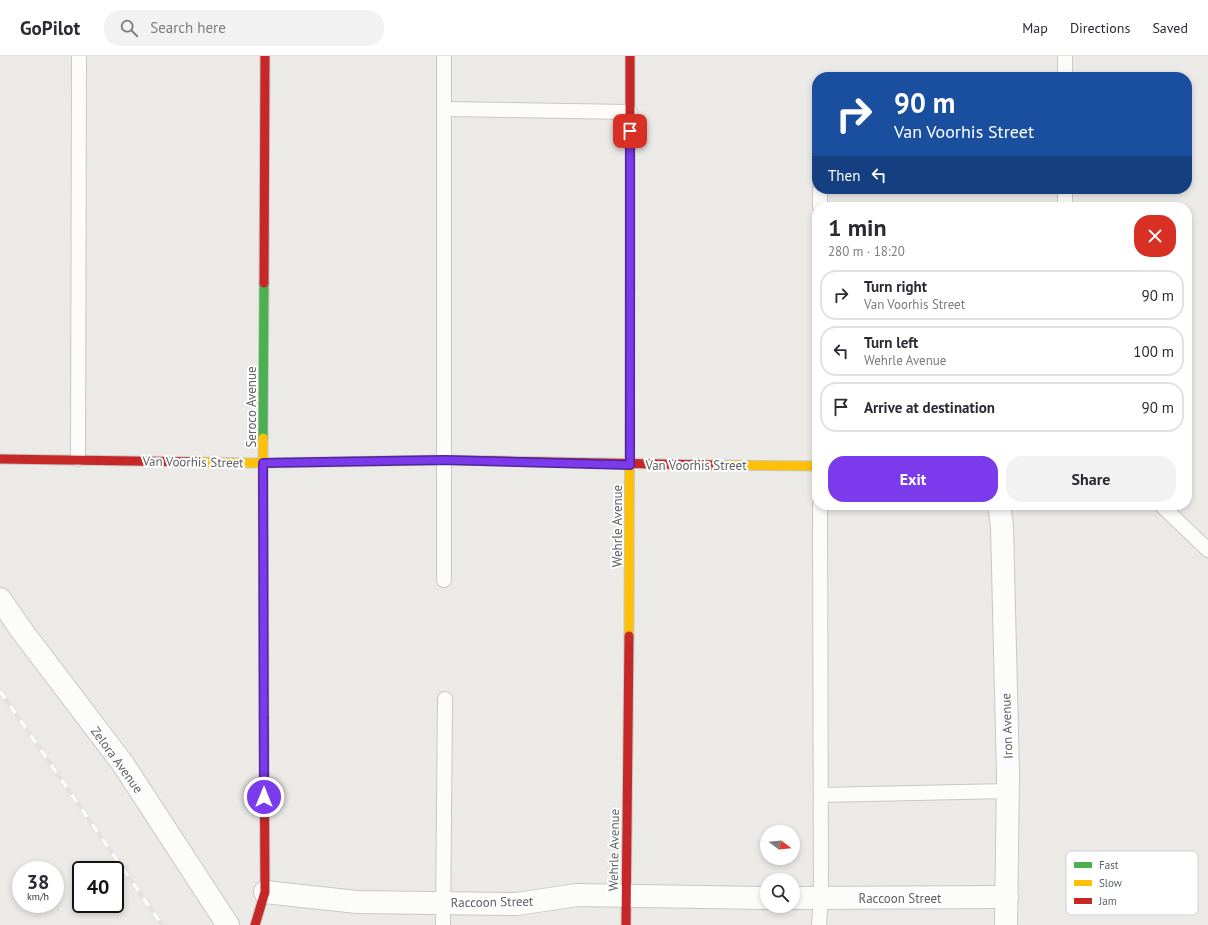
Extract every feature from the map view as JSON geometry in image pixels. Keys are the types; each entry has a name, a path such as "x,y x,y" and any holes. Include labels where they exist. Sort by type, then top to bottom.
{"street":[{"name":"Seroco Avenue","path":"255,925 265,892 263,463 265,56"},
{"name":"Wehrle Avenue","path":"626,925 630,465 630,56"},
{"name":"Van Voorhis Street","path":"0,458 263,463 444,460 630,465 812,466"},
{"name":"Iron Avenue","path":"1000,510 1002,526 1008,791 1006,925"},
{"name":"Zelora Avenue","path":"0,599 22,631 122,764 228,925"},
{"name":"Raccoon Street","path":"265,892 357,902 517,904 577,895 760,898"},
{"name":"Raccoon Street","path":"800,898 1007,897"}],"lane":[{"path":"78,459 79,56"},
{"path":"444,56 444,580"},
{"path":"1065,56 1065,72"},
{"path":"444,110 630,112"},
{"path":"819,925 821,899 820,510"},
{"path":"1166,510 1208,550"},
{"path":"442,925 445,700"},
{"path":"821,795 1008,791"}],"railway":[{"path":"0,691 162,925"}],"traffic: fast":[{"path":"630,116 630,289"},
{"path":"263,438 264,283"}],"traffic: slow":[{"path":"629,636 630,289"},
{"path":"263,438 264,717"},
{"path":"198,462 263,463 444,460"},
{"path":"712,465 812,466"}],"traffic: jam":[{"path":"264,283 265,56"},
{"path":"630,56 630,116"},
{"path":"0,459 198,462"},
{"path":"444,460 712,465"},
{"path":"626,925 629,636"},
{"path":"255,925 265,892 264,717"}],"route":[{"path":"264,797 263,463 444,460 630,465 630,131"}]}
